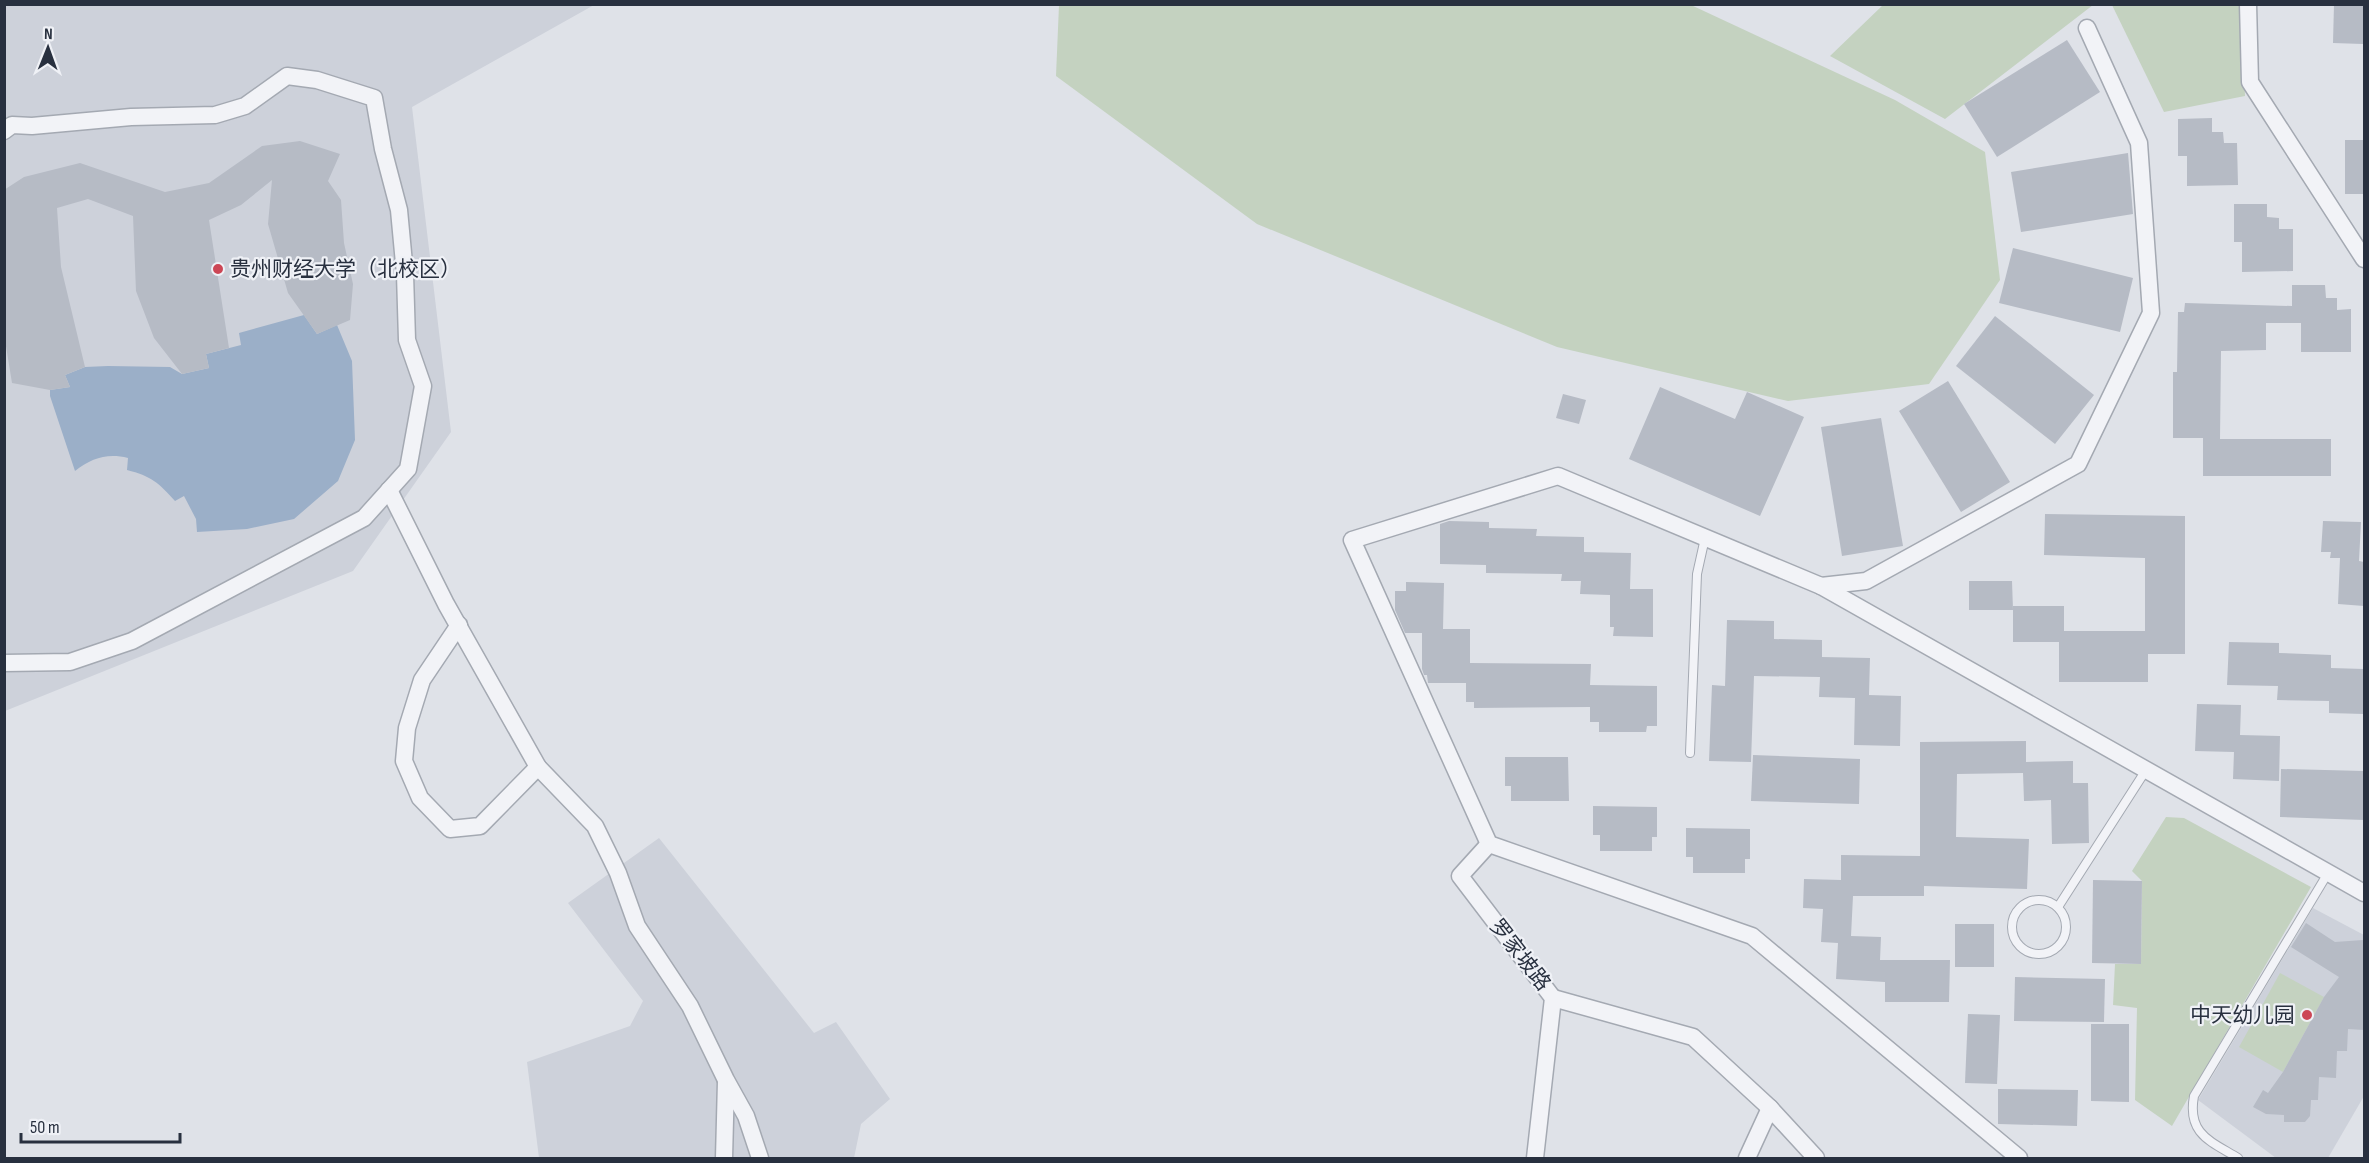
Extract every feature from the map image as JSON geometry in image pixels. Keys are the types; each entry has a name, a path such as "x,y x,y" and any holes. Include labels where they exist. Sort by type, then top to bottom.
{"street":[{"path":"2248,4 2250,82 2364,259"},
{"path":"1821,586 1866,581 2078,464 2151,313 2139,143 2087,28"},
{"path":"4,131 12,125 32,126 130,117 215,115 245,106 287,76 317,80 374,98 383,149 399,210 408,340 423,386 408,469 364,518 132,641 70,662 4,663"},
{"path":"2019,1158 1752,936 1490,844 1352,540 1558,476 1821,586 2328,873 2363,890"},
{"path":"389,490 459,625 538,767 595,826 618,873 638,926 690,1006 746,1116 760,1158"},
{"path":"459,625 422,680 407,728 404,761 420,798 450,829 480,826 538,767"},
{"name":"罗家坡路","path":"1490,844 1460,876 1553,998 1535,1158"},
{"path":"1553,998 1694,1036 1770,1108 1816,1158"},
{"path":"724,1158 726,1080"},
{"path":"1747,1158 1770,1108"}],"lane":[{"path":"1690,753 1697,574 1705,538"},
{"path":"2058,907 2146,770"},
{"path":"2238,1158 2203,1137 2194,1125 2192,1107 2194,1096 2328,873"},
{"path":"2043,900 2058,907 2067,924 2062,943 2055,950 2037,955 2028,953 2020,947 2012,932 2011,924 2019,908 2026,903 2043,900"}],"shaded area":[{"name":"贵州财经大学（北校区）","path":"5,5 594,5 412,107 451,432 353,571 5,711"},
{"path":"659,838 814,1033 836,1022 890,1099 861,1124 854,1158 539,1158 527,1062 630,1026 643,1001 568,903"},
{"name":"中天幼儿园","path":"2313,908 2364,935 2364,1096 2328,1158 2276,1158 2198,1100"}],"green space":[{"path":"1059,5 1691,5 1895,100 1985,152 2000,280 1929,384 1788,401 1557,347 1257,224 1056,76"},
{"path":"1883,5 2093,5 1945,119 1830,56"},
{"path":"2112,5 2242,5 2245,96 2164,112"},
{"path":"2166,817 2184,818 2311,887 2172,1126 2135,1100 2137,1008 2113,1005 2115,964 2141,964 2142,881 2132,871"},
{"path":"2280,973 2324,997 2283,1072 2239,1047"}],"water":[{"path":"304,315 317,334 337,325 352,361 355,440 338,481 294,519 247,529 197,532 196,519 184,496 175,501 154,481 127,470 128,458 113,456 100,458 75,471 50,396 50,390 70,387 65,375 85,367 170,367 182,374 209,368 206,354 241,345 239,333"}],"building":[{"path":"2334,4 2363,4 2363,44 2333,43"},
{"path":"2067,40 2100,92 1997,157 1964,104"},
{"path":"2212,118 2212,132 2223,132 2224,143 2237,143 2238,185 2187,186 2187,156 2178,156 2178,119"},
{"path":"2345,140 2364,140 2364,194 2345,194"},
{"path":"300,141 340,154 328,181 341,200 344,243 353,284 350,320 317,334 288,293 268,224 272,180 241,205 209,220 229,348 206,354 209,368 182,374 154,338 136,291 133,216 88,199 57,208 61,267 85,367 65,375 70,387 50,390 12,383 4,334 4,190 24,177 80,163 165,192 209,183 262,146"},
{"path":"2128,153 2133,214 2021,232 2011,172"},
{"path":"2234,204 2267,204 2267,217 2279,218 2279,229 2293,229 2293,271 2242,272 2242,242 2234,242"},
{"path":"2013,248 2133,278 2120,332 1999,303"},
{"path":"2292,285 2325,285 2326,298 2337,298 2337,310 2351,309 2351,352 2301,352 2301,323 2266,323 2266,350 2221,351 2220,439 2331,439 2331,476 2203,476 2203,438 2173,438 2173,372 2177,372 2178,312 2184,312 2185,303 2292,306"},
{"path":"1995,316 2094,395 2055,444 1956,366"},
{"path":"1948,381 2010,482 1961,512 1899,411"},
{"path":"1660,387 1735,419 1747,392 1804,417 1760,516 1629,459"},
{"path":"1563,394 1586,400 1579,424 1556,418"},
{"path":"1881,418 1903,546 1842,556 1821,427"},
{"path":"2045,514 2185,516 2185,654 2148,654 2148,682 2059,682 2059,642 2013,642 2013,606 2064,606 2064,631 2145,631 2145,558 2044,555"},
{"path":"1449,521 1489,522 1489,528 1537,529 1536,536 1584,537 1584,552 1631,553 1630,589 1653,589 1653,637 1613,636 1614,627 1610,627 1610,595 1580,594 1581,581 1561,581 1562,574 1486,573 1486,565 1440,564 1440,524"},
{"path":"2323,521 2361,522 2359,561 2364,562 2364,606 2338,604 2340,558 2330,558 2331,552 2321,552"},
{"path":"1969,581 2012,581 2013,610 1969,610"},
{"path":"1406,582 1444,583 1443,629 1470,629 1470,663 1591,664 1590,685 1657,686 1657,726 1647,726 1646,732 1599,732 1599,722 1590,722 1590,707 1474,708 1474,702 1466,702 1466,683 1428,683 1427,675 1424,675 1422,669 1422,633 1405,633 1395,610 1395,591 1406,591"},
{"path":"1727,620 1774,621 1774,639 1822,640 1822,657 1870,658 1869,695 1901,696 1900,746 1854,745 1855,698 1819,697 1820,677 1754,676 1751,762 1709,761 1712,685 1725,686"},
{"path":"2229,642 2279,643 2279,653 2331,655 2331,668 2364,669 2364,714 2329,713 2329,701 2277,700 2278,686 2227,685"},
{"path":"2197,704 2241,705 2240,735 2280,736 2279,781 2233,779 2234,752 2195,751"},
{"path":"2026,741 2026,762 2073,761 2073,783 2088,783 2089,843 2052,844 2051,800 2024,801 2023,773 1957,774 1956,837 2029,839 2027,889 1924,886 1924,896 1853,896 1851,936 1881,937 1880,960 1950,960 1949,1002 1885,1002 1885,982 1836,979 1838,943 1821,942 1823,909 1803,908 1804,879 1841,880 1841,855 1920,856 1920,742"},
{"path":"1753,755 1860,759 1859,804 1751,801"},
{"path":"1505,757 1568,757 1569,801 1511,801 1511,786 1505,786"},
{"path":"2281,769 2364,771 2364,820 2280,817"},
{"path":"1593,806 1657,807 1657,837 1652,837 1652,851 1600,851 1600,835 1593,835"},
{"path":"1686,828 1750,829 1750,859 1745,859 1745,873 1693,873 1693,857 1686,857"},
{"path":"2093,880 2142,881 2141,964 2092,963"},
{"path":"2306,923 2335,942 2363,940 2364,1030 2348,1029 2347,1051 2337,1051 2336,1078 2319,1077 2318,1100 2311,1100 2310,1116 2305,1122 2284,1122 2284,1115 2266,1114 2253,1107 2263,1090 2268,1093 2283,1072 2324,997 2339,977 2291,947"},
{"path":"1955,924 1994,924 1994,967 1955,967"},
{"path":"2015,977 2105,979 2104,1022 2014,1021"},
{"path":"1968,1014 2000,1015 1997,1084 1965,1083"},
{"path":"2091,1024 2129,1024 2129,1102 2091,1101"},
{"path":"1998,1089 2078,1090 2077,1126 1998,1124"}],"place":[{"name":"贵州财经大学（北校区）","path":"218,269"},
{"name":"中天幼儿园","path":"2307,1015"}]}
